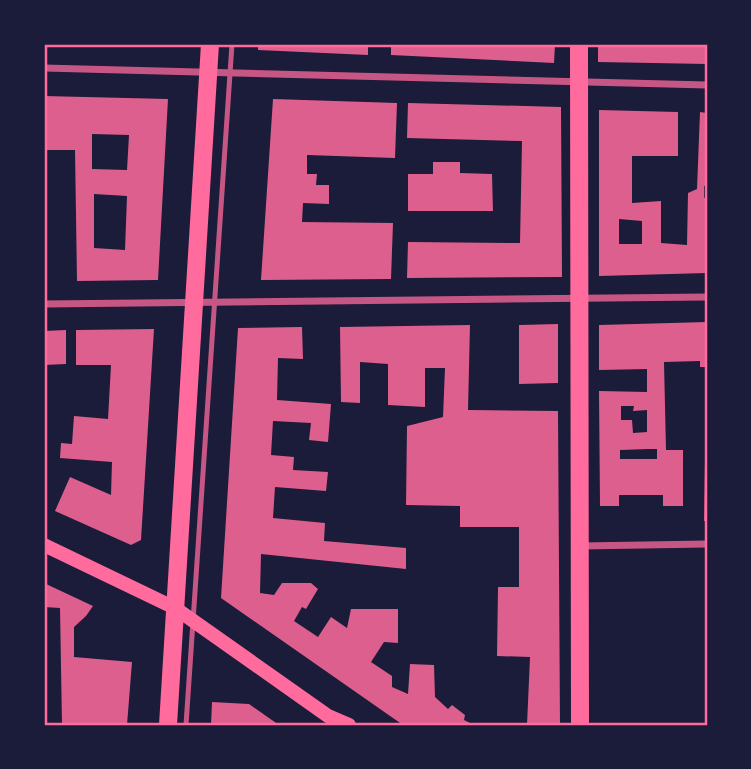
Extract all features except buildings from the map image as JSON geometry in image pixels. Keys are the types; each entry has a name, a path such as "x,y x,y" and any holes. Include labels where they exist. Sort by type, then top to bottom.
{"main road":[{"path":"168,725 210,44"},
{"path":"579,44 580,725"},
{"path":"44,545 175,608 333,720 349,725"}],"street":[{"path":"44,68 707,85"},
{"path":"44,304 707,297"},
{"path":"580,546 707,544"}],"lane":[{"path":"187,725 232,44"}]}
